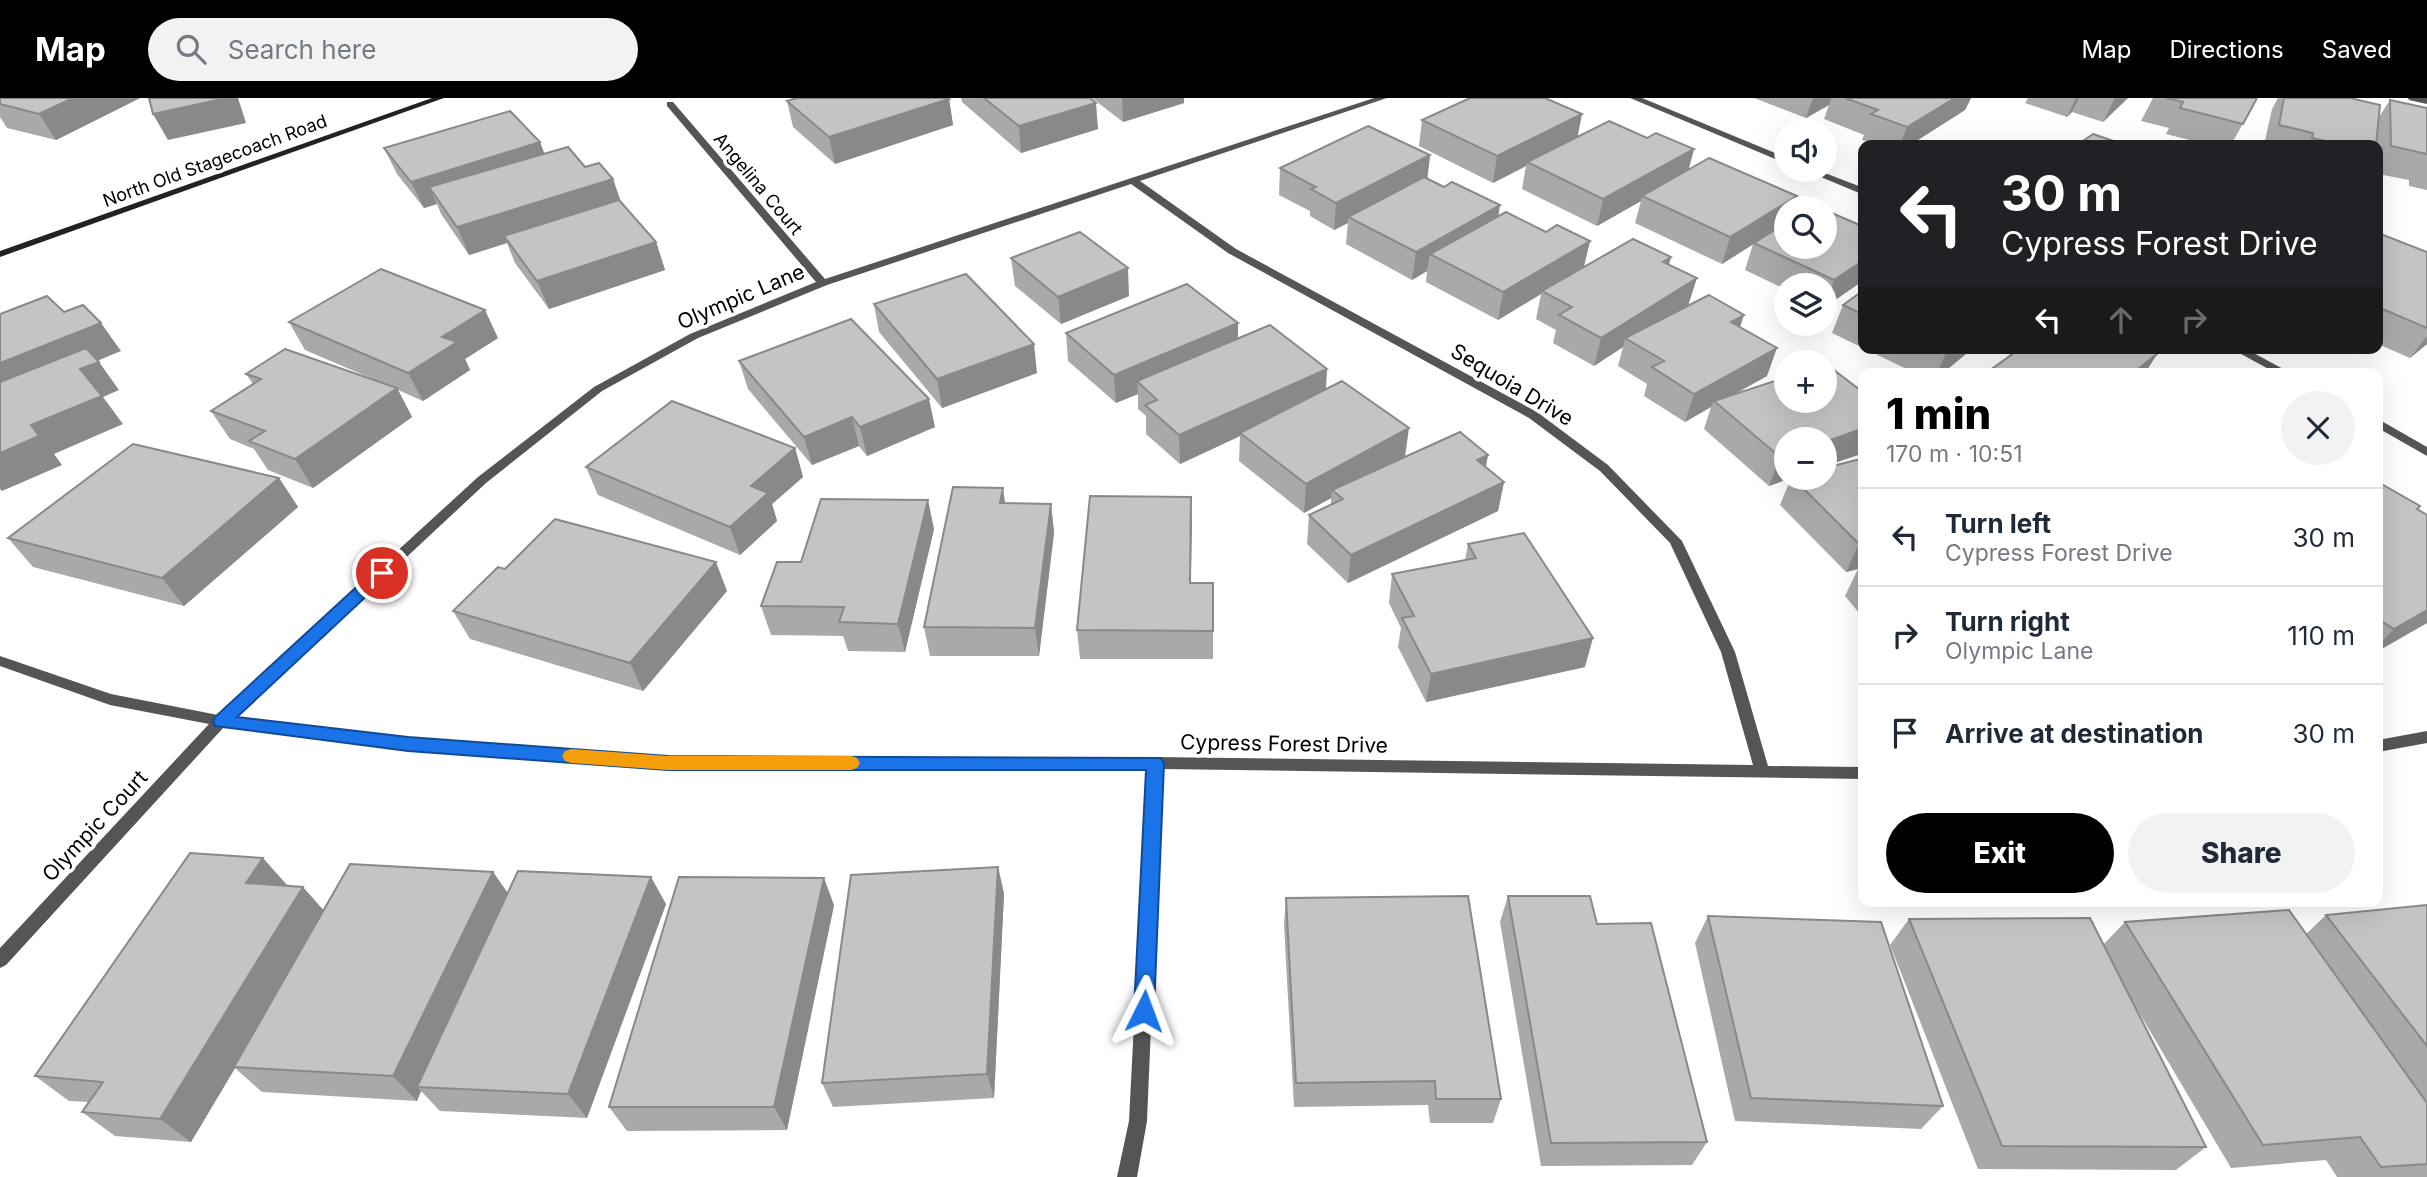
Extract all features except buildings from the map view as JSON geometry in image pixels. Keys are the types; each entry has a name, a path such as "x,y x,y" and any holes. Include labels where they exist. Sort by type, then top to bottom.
{"street":[{"name":"North Old Stagecoach Road","path":"0,254 440,98"},
{"name":"Olympic Lane","path":"221,721 482,480 598,388 694,336 822,283 1382,98"},
{"path":"1634,98 1774,156"},
{"path":"2412,98 2427,100"},
{"name":"Angelina Court","path":"670,104 822,283"},
{"name":"Sequoia Drive","path":"1133,181 1232,251 1533,415 1604,468 1675,541 1728,652 1763,773"},
{"path":"1837,181 1858,190"},
{"path":"2247,354 2275,368"},
{"path":"2383,426 2427,452"},
{"name":"Cypress Forest Drive","path":"0,661 110,699 221,721 408,744 668,763 1155,763 1858,773"},
{"name":"Olympic Court","path":"0,960 221,721"},
{"path":"2383,745 2427,737"},
{"path":"1127,1177 1138,1121 1155,763"}],"slow traffic":[{"path":"571,756 668,763 851,763"}],"route":[{"path":"382,573 221,721 408,744 668,763 1155,763 1144,1011"}]}
